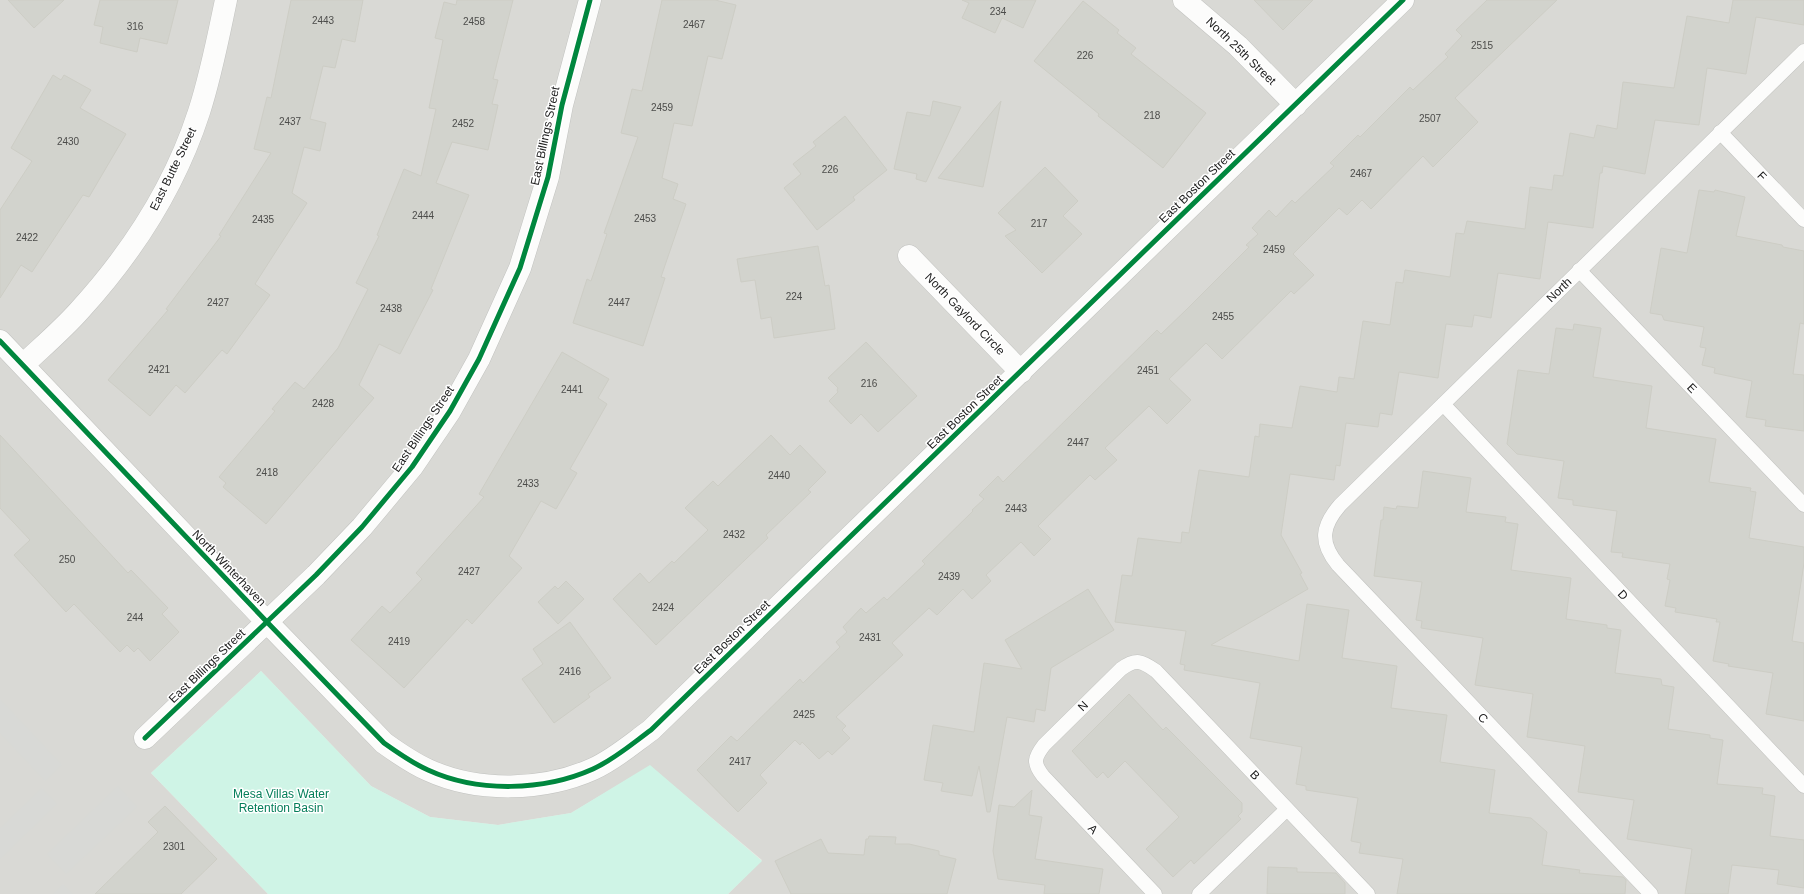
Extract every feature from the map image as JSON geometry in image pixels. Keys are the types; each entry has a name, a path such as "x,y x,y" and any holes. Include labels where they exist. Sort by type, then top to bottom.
{"street":[{"name":"East Butte Street","path":"23,365 79,311 109,276 138,236 163,196 199,113 213,64 226,0"},
{"name":"East Billings Street","path":"145,738 316,575 362,527 412,467 450,411 479,360 520,268 548,177 562,105 590,0"},
{"name":"North 25th Street","path":"1184,0 1238,46 1296,105"},
{"name":"East Boston Street","path":"511,786 540,785 567,778 594,768 618,754 651,730 1403,0"},
{"name":"North Gaylord Circle","path":"909,256 1021,372"},
{"name":"North Winterhaven","path":"0,341 365,725 384,743 406,759 428,771 454,779 483,784 511,786"}],"lane":[{"name":"North","path":"1324,536 1332,513 1340,504 1804,51"},
{"name":"F","path":"1720,132 1804,220"},
{"name":"E","path":"1579,270 1804,505"},
{"name":"D","path":"1442,404 1804,786"},
{"name":"C","path":"1324,536 1326,547 1338,565 1651,894"},
{"name":"N","path":"1035,760 1038,752 1044,745 1121,669 1129,663 1139,661"},
{"name":"B","path":"1139,661 1156,671 1368,894"},
{"name":"A","path":"1035,760 1037,768 1043,776 1155,894"},
{"path":"1199,894 1287,809"}],"shaded area":[{"path":"0,0 1804,0 1804,894 728,894 762,860 650,766 571,813 498,825 430,817 371,786 261,671 151,773 268,894 0,894"},
{"path":"0,699 62,765 45,781 0,733"},
{"path":"118,786 137,807 66,874 47,854"},
{"path":"42,788 57,804 0,859 0,828"},
{"path":"63,884 73,894 53,894"}],"green space":[{"name":"Mesa Villas Water Retention Basin","path":"261,671 371,786 430,817 498,825 571,813 650,765 762,861 728,894 268,894 151,773"}],"building":[{"path":"8,0 64,0 34,28"},
{"path":"100,0 178,0 167,44 140,38 137,52 100,43 103,27 94,25"},
{"path":"291,0 363,0 355,42 342,39 335,68 323,66 310,119 326,123 320,151 304,147 292,193 307,203 255,284 270,295 227,354 222,350 185,393 176,385 150,416 108,380 168,310 166,309 221,236 219,235 271,153 254,149 267,97 271,98"},
{"path":"457,0 513,0 493,79 498,80 492,104 498,105 488,150 452,142 436,183 469,195 431,289 433,290 400,354 379,344 359,385 374,398 266,524 223,487 226,483 219,477 275,411 272,409 295,382 304,389 338,348 368,289 356,283 379,236 377,235 404,169 421,176 436,109 429,108 443,40 435,38 444,2 456,5"},
{"path":"662,0 715,0 736,5 722,59 708,56 692,126 674,123 662,178 678,184 673,199 686,204 661,277 665,278 643,346 573,323 587,279 591,281 607,234 604,233 638,137 621,133 632,89 642,91"},
{"path":"962,0 1036,0 1023,28 1002,18 995,33 962,18 969,3"},
{"path":"1254,0 1313,0 1283,30"},
{"path":"1487,0 1557,0 1455,98 1478,122 1433,167 1423,156 1371,209 1362,200 1347,215 1339,208 1293,254 1314,275 1294,294 1291,291 1222,359 1206,343 1169,379 1191,400 1167,424 1149,406 1105,448 1117,460 1095,480 1090,475 1038,526 1051,539 1034,556 1021,542 986,575 991,581 972,599 963,589 937,615 929,608 892,643 903,655 836,717 846,726 842,730 850,738 832,755 828,751 819,759 802,742 800,745 795,740 760,775 767,783 738,812 697,770 731,736 737,741 800,679 803,683 840,647 836,642 847,632 843,627 861,608 866,613 884,597 887,600 925,564 922,561 984,499 979,495 998,476 1003,482 1157,330 1161,334 1186,310 1249,247 1246,245 1258,234 1252,228 1269,210 1276,217 1292,200 1295,203 1334,166 1330,163 1358,135 1360,137 1410,87 1413,90 1448,57 1445,54 1462,36 1456,30"},
{"path":"1733,0 1804,0 1804,25 1756,17 1746,74 1707,68 1699,125 1655,120 1645,174 1603,166 1602,173 1600,173 1593,228 1548,222 1540,279 1498,273 1491,318 1474,315 1472,327 1446,324 1438,378 1399,372 1392,415 1380,413 1378,427 1346,423 1340,466 1336,465 1334,480 1290,474 1281,535 1302,573 1300,574 1308,589 1211,645 1299,661 1307,604 1349,610 1342,658 1397,666 1391,708 1447,715 1440,762 1495,770 1489,813 1531,818 1547,832 1542,865 1580,870 1579,873 1623,877 1626,880 1625,894 1397,894 1403,859 1359,853 1361,843 1351,841 1358,798 1306,790 1306,786 1296,784 1302,747 1250,738 1260,683 1184,670 1185,665 1180,664 1186,631 1115,622 1122,575 1132,576 1138,538 1181,543 1182,532 1189,533 1199,470 1249,477 1255,436 1259,437 1260,424 1292,428 1300,386 1337,392 1339,377 1354,379 1363,321 1390,325 1396,282 1403,283 1405,270 1450,277 1456,233 1464,234 1467,221 1525,229 1530,187 1552,190 1554,175 1563,176 1570,133 1594,138 1597,125 1617,129 1623,82 1674,88 1687,16 1729,23"},
{"path":"1083,1 1119,30 1117,33 1136,48 1131,54 1206,113 1163,168 1098,116 1099,114 1034,61"},
{"path":"53,75 61,80 64,75 91,90 80,108 126,134 89,197 83,195 32,272 21,265 0,298 0,210 32,161 11,148"},
{"path":"933,101 961,107 926,182 916,179 917,174 894,169 907,112 930,116"},
{"path":"1001,101 983,187 938,178"},
{"path":"845,116 887,170 853,197 855,200 817,230 784,188 801,174 793,164 816,146 813,142"},
{"path":"1045,167 1078,201 1063,216 1082,234 1042,273 1005,236 1016,230 998,213"},
{"path":"1699,190 1714,192 1715,190 1745,197 1736,236 1804,251 1804,324 1800,323 1793,374 1804,375 1804,431 1765,426 1766,420 1746,417 1752,381 1714,373 1715,368 1702,365 1706,348 1700,347 1704,327 1664,320 1662,315 1650,313 1661,248 1687,253"},
{"path":"818,246 825,286 829,285 835,329 774,338 771,317 761,319 755,280 741,282 737,259"},
{"path":"1574,324 1601,328 1593,377 1652,386 1646,428 1716,439 1709,482 1751,488 1750,491 1756,492 1749,538 1804,547 1804,563 1792,641 1804,643 1804,721 1766,714 1773,673 1728,666 1729,664 1713,661 1720,622 1716,622 1717,619 1675,612 1676,608 1665,606 1670,580 1667,579 1670,564 1622,557 1623,553 1611,552 1617,511 1573,505 1573,500 1558,498 1564,461 1517,454 1507,444 1518,370 1549,374 1556,328 1573,330"},
{"path":"866,342 917,396 878,432 861,414 851,424 829,401 838,392 838,388 828,378"},
{"path":"562,352 609,379 598,398 607,404 570,469 577,473 556,509 541,501 509,556 522,568 472,624 467,619 404,688 351,640 382,606 390,613 422,579 416,573 484,497 479,494"},
{"path":"0,435 128,573 131,570 168,608 162,614 179,632 150,661 138,648 134,652 127,645 120,652 74,604 66,612 14,555 30,540 0,508"},
{"path":"771,435 790,455 800,445 826,472 808,490 811,492 766,535 768,538 656,645 613,599 640,573 649,583 672,561 674,563 708,530 685,508 713,481 718,486"},
{"path":"1423,471 1471,478 1466,512 1506,517 1505,522 1518,524 1511,570 1571,578 1566,619 1607,625 1607,628 1621,630 1615,673 1661,679 1662,685 1674,687 1668,729 1710,735 1710,738 1723,740 1717,784 1763,788 1762,794 1775,796 1770,836 1804,840 1804,888 1777,884 1779,870 1732,865 1728,894 1685,894 1692,849 1627,839 1634,800 1578,792 1585,746 1527,737 1533,694 1475,685 1483,638 1421,628 1422,621 1416,620 1422,582 1374,576 1384,507 1396,509 1397,506 1418,508"},
{"path":"566,581 584,599 558,624 538,602 555,586 558,589"},
{"path":"1088,589 1114,630 1051,668 1045,711 1036,709 1034,722 1007,717 990,812 987,812 979,766 972,796 941,791 943,783 924,780 933,725 974,732 984,663 1022,669 1005,640"},
{"path":"570,622 611,678 588,694 590,697 554,723 522,679 543,664 533,649"},
{"path":"1129,694 1163,730 1166,727 1242,803 1242,812 1238,816 1241,819 1194,864 1191,860 1173,877 1146,849 1179,817 1125,761 1108,778 1103,772 1097,778 1072,751"},
{"path":"1032,790 1029,815 1042,817 1035,859 1103,869 1099,894 1044,894 1045,885 998,879 993,851 999,805 1014,807"},
{"path":"165,806 217,859 181,894 95,894 158,832 148,822"},
{"path":"869,836 896,837 895,844 909,844 939,851 939,855 956,859 947,894 791,894 775,861 821,839 828,853 864,855 866,839 868,839"},
{"path":"1268,867 1297,868 1297,872 1336,873 1345,883 1345,894 1267,894"}],"cycle path":[{"path":"145,738 316,575 362,527 412,467 450,411 479,359 520,268 548,177 562,105 590,0"},
{"path":"0,341 384,743 405,758 428,770 468,783 489,786 511,786 554,782 601,765 616,756 651,730 1403,0"}]}
